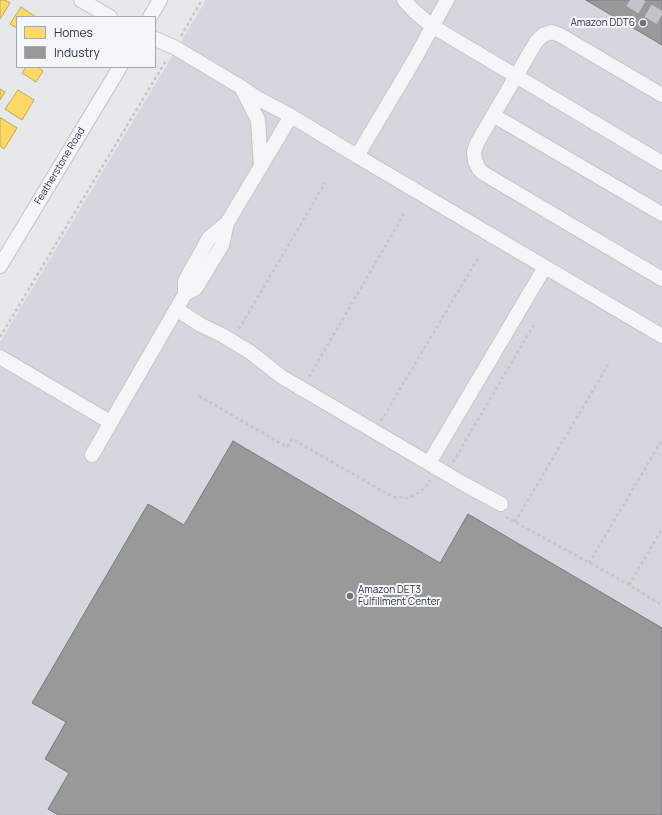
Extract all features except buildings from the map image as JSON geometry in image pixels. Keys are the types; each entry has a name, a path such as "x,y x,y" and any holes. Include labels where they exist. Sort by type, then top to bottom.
{"street":[{"path":"81,0 108,16"},
{"path":"151,16 160,0"},
{"path":"404,0 414,11 432,26 662,163"},
{"path":"357,156 413,62 447,0"},
{"path":"662,95 560,35 552,32 543,35 536,42 477,143 474,152 474,162 479,169 488,176 662,279"},
{"path":"156,39 174,47 257,98 291,116 662,336"},
{"name":"Featherstone Road","path":"0,266 119,68"},
{"path":"241,87 258,120 261,167"},
{"path":"494,115 662,214"},
{"path":"92,455 185,294 196,288 222,245 227,223 291,116"},
{"path":"429,463 545,267"},
{"path":"176,309 201,325 222,335 250,352 282,377 429,463 439,475 501,504"},
{"path":"0,357 110,422"}],"path":[{"path":"190,20 202,0"},
{"path":"0,336 158,74"},
{"path":"235,335 325,183"},
{"path":"302,389 404,214"},
{"path":"375,432 478,258"},
{"path":"199,396 287,447 292,439 393,497 409,498 426,487 439,475 535,323"},
{"path":"515,522 608,365"},
{"path":"589,562 662,440"},
{"path":"629,585 662,529"}],"shaded area":[{"path":"206,0 662,0 662,815 0,815 0,342"}],"tunnel":[{"path":"630,0 662,19"}],"place":[{"name":"Amazon DDT6","path":"643,23"},
{"name":"Amazon DET3 Fulfillment Center","path":"350,596"}]}
